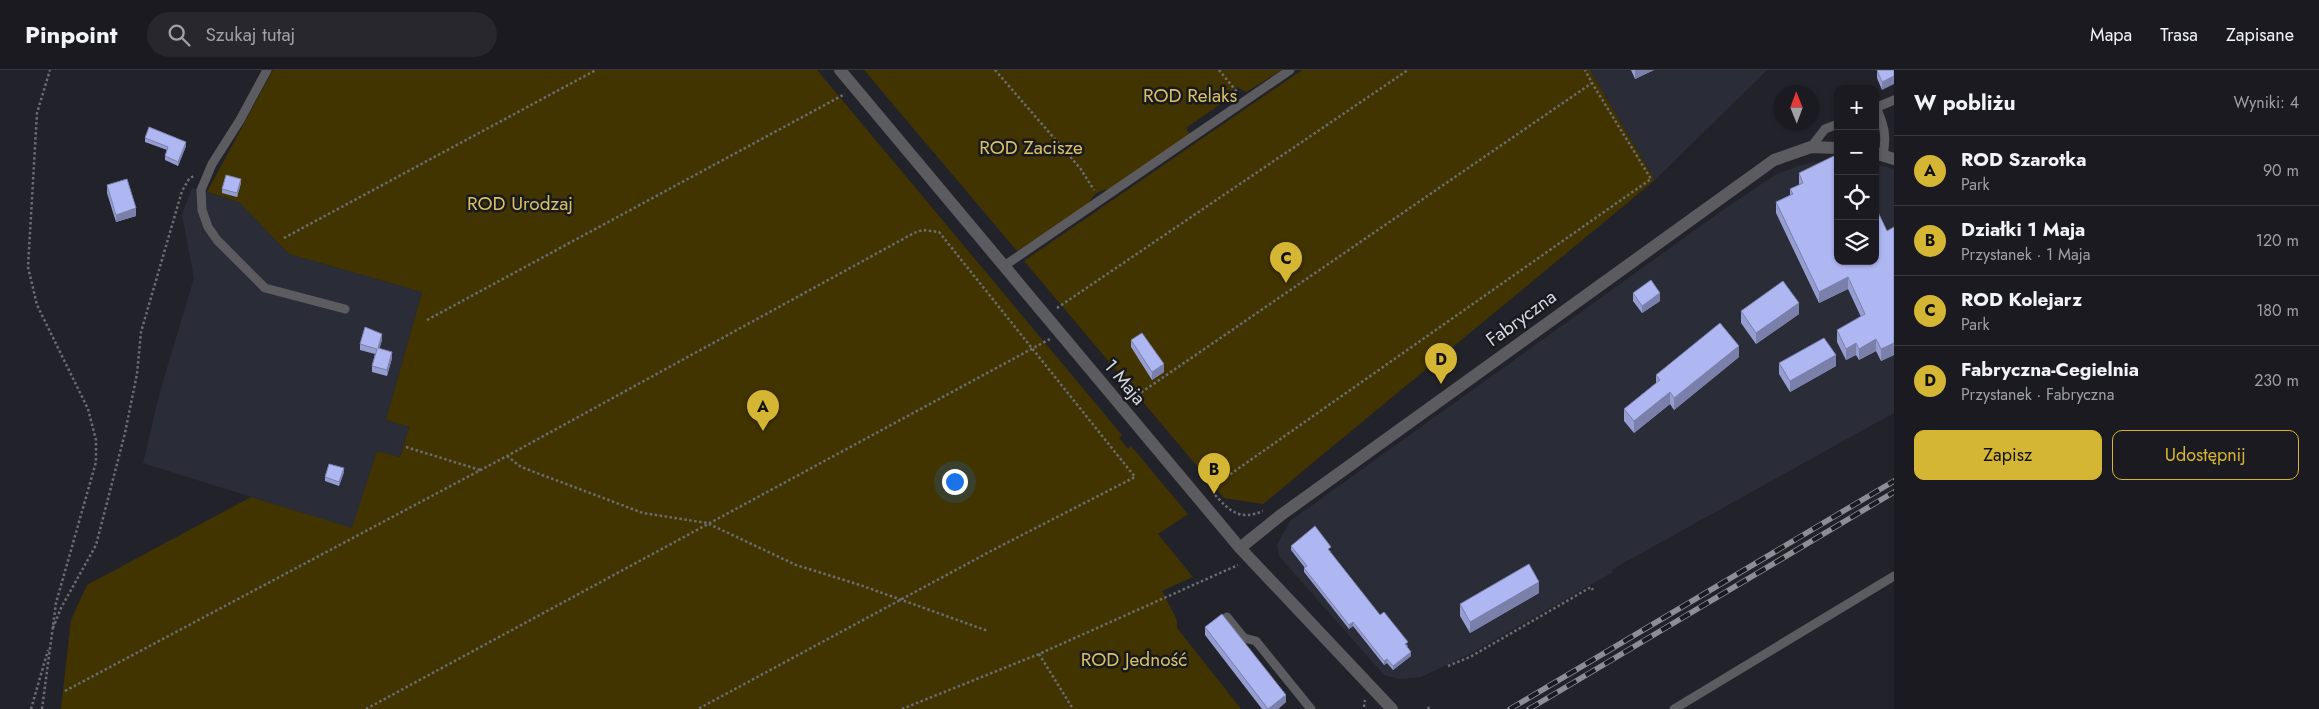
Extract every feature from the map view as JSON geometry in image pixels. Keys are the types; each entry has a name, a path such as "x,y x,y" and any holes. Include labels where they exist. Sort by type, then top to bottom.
{"street":[{"name":"1 Maja","path":"840,70 1240,548 1388,708"},
{"name":"Fabryczna","path":"1240,548 1281,515 1774,160 1811,147 1834,148"}],"lane":[{"path":"267,70 240,120 212,164 201,190 202,210 208,227 217,240 265,288 344,309"},
{"path":"1004,266 1290,70"},
{"path":"1879,107 1894,100"},
{"path":"1879,116 1885,132 1884,156"},
{"path":"1811,147 1825,129 1834,126"},
{"path":"1674,709 1894,576"},
{"path":"1227,617 1244,638 1256,641 1310,709"}],"path":[{"path":"42,709 56,603 96,462 96,440 88,409 37,305 28,267 37,113 50,70"},
{"path":"284,238 596,70"},
{"path":"995,70 1080,168 1101,200"},
{"path":"1219,70 1244,102"},
{"path":"1046,316 1408,70"},
{"path":"1222,480 1651,179 1585,70"},
{"path":"1121,406 1592,83"},
{"path":"427,320 854,88"},
{"path":"31,709 52,631 61,608 96,545 125,433 137,374 141,332 182,191 190,179 212,164"},
{"path":"65,691 507,456 791,299 923,230 939,232 1135,477 900,600 698,709"},
{"path":"366,709 707,523 750,502 1059,332"},
{"path":"406,447 480,470"},
{"path":"507,456 521,466 643,513 707,523 796,565 860,585 988,631"},
{"path":"902,709 1039,654 1251,560"},
{"path":"1448,666 1470,657 1591,587 1593,590"},
{"path":"1039,654 1073,709"},
{"path":"1428,709 1430,704"}],"shaded area":[{"path":"1590,70 1767,70 1655,180"},
{"path":"1827,160 1834,224 1834,265 1879,265 1879,165 1894,169 1894,413 1611,570 1613,572 1468,655 1421,677 1398,679 1384,675 1279,556 1277,545 1290,521 1723,210 1775,175 1801,165"},
{"path":"192,188 239,202 289,254 422,292 386,420 409,427 400,457 377,451 353,529 143,463 161,388 194,278 182,215"}],"green space":[{"path":"273,70 817,70 1122,435 1119,438 1128,449 1131,446 1188,514 1158,534 1193,577 1162,591 1177,620 1177,628 1241,709 61,709 71,620 87,585 251,497 352,528 377,451 400,457 409,427 386,420 422,292 289,254 239,202 207,192"},
{"name":"ROD Zacisze","path":"864,70 1282,70 1246,92 1237,87 1230,92 1232,96 1186,128 1190,134 1111,189 1096,193 1091,198 1088,206 1017,251"},
{"path":"1302,70 1590,70 1655,180 1263,504 1224,498 1024,261"}],"building":[{"path":"1877,70 1894,70 1894,76 1882,82"},
{"path":"149,127 186,142 178,162 165,156 168,147 145,138"},
{"path":"1834,156 1834,265 1879,265 1879,214 1887,231 1894,227 1894,343 1881,349 1876,339 1859,349 1856,343 1846,349 1837,330 1865,314 1848,277 1819,292 1776,202 1793,194 1790,189 1803,183 1799,173"},
{"path":"226,175 241,179 237,193 222,189"},
{"path":"127,179 136,208 116,215 107,185"},
{"path":"1651,280 1660,293 1642,306 1633,293"},
{"path":"1783,281 1799,303 1756,333 1741,311"},
{"path":"1720,323 1739,346 1674,398 1670,392 1634,421 1624,409 1660,380 1656,375"},
{"path":"365,327 382,334 378,348 392,352 387,370 372,366 377,349 360,344"},
{"path":"1142,333 1164,364 1152,372 1131,340"},
{"path":"1824,338 1836,355 1790,381 1779,363"},
{"path":"329,464 344,468 339,482 325,477"},
{"path":"1315,526 1331,547 1328,549 1380,615 1384,612 1408,642 1405,644 1411,652 1393,666 1387,659 1384,661 1353,622 1349,625 1304,568 1307,566 1291,546"},
{"path":"1529,564 1539,582 1470,622 1460,604"},
{"path":"1222,614 1286,695 1268,709 1205,627"}],"railway":[{"path":"1510,709 1894,481"},
{"path":"1529,709 1894,492"}],"place":[{"name":"ROD Kolejarz","path":"1286,283"},
{"name":"Fabryczna-Cegielnia","path":"1441,384"},
{"name":"ROD Szarotka","path":"763,431"},
{"name":"Działki 1 Maja","path":"1214,494"}],"park label":[{"name":"ROD Relaks","path":"1190,95"},
{"name":"ROD Urodzaj","path":"520,203"},
{"name":"ROD Jedność","path":"1134,659"}]}
